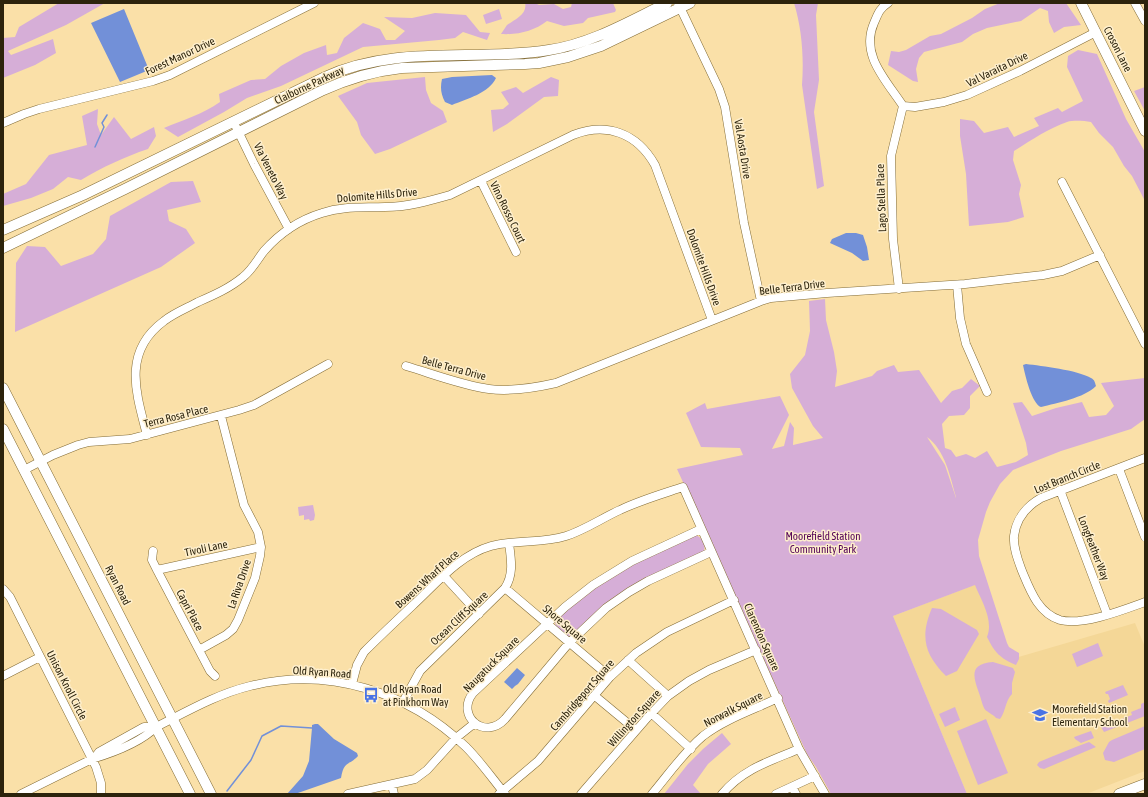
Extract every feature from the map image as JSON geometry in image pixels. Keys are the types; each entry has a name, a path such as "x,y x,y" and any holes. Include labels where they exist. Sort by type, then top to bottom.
{"main road":[{"name":"Claiborne Parkway","path":"3,248 236,127 325,77 350,67 394,58 523,53 563,48 595,37 667,3"},
{"name":"Claiborne Parkway","path":"3,230 236,127 327,88 362,75 383,70 402,68 525,64 554,60 581,54 601,46 679,5 690,3"},
{"name":"Croson Lane","path":"1078,3 1090,21"},
{"name":"Croson Lane","path":"1081,3 1145,131"},
{"name":"Ryan Road","path":"3,388 211,794"},
{"path":"3,429 190,794"},
{"path":"1119,794 1145,784"}],"street":[{"name":"Forest Manor Drive","path":"3,123 39,109 153,81 170,75 314,3"},
{"path":"888,3 881,8 870,33 871,53 878,71 885,78 903,106"},
{"path":"1135,3 1145,21"},
{"name":"Val Aosta Drive","path":"679,5 717,84 723,101 744,223 761,301"},
{"name":"Val Varaita Drive","path":"903,106 914,107 944,102 967,95 1020,71 1096,32"},
{"name":"Lago Stella Place","path":"899,289 893,239 891,156 903,106"},
{"name":"Via Veneto Way","path":"236,127 289,229"},
{"name":"Dolomite Hills Drive","path":"147,435 137,396 135,379 137,361 149,336 155,328 170,316 236,283 251,269 269,246 289,229 311,217 331,210 357,207 385,207 418,204 450,195 581,132 589,130 608,130 632,138 645,150 655,165 712,320"},
{"name":"Vino Rosso Court","path":"481,181 516,252"},
{"path":"1062,182 1145,344"},
{"name":"Belle Terra Drive","path":"406,366 469,385 490,389 532,388 556,383 712,320 771,298 957,285 1043,275 1062,271 1100,255"},
{"path":"957,285 960,318 966,344 987,392"},
{"name":"Terra Rosa Place","path":"24,470 65,449 89,442 130,439 221,416 254,405 328,364"},
{"name":"La Riva Drive","path":"199,650 226,635 233,629 255,578 259,564 260,547 256,527 244,505 221,416"},
{"name":"Lost Branch Circle","path":"1145,458 1060,490 1036,501 1024,512 1014,535 1014,548 1031,593 1040,607 1048,614 1060,620 1073,622 1082,621 1145,602"},
{"path":"1119,469 1144,533"},
{"name":"Clarendon Square","path":"683,487 800,749 825,794"},
{"name":"Bowens Wharf Place","path":"352,684 357,665 364,652 444,576 461,561 474,553 490,546 509,542 552,540 563,537 628,506 683,487"},
{"name":"Longfeather Way","path":"1060,490 1107,614"},
{"name":"Naugatuck Square","path":"469,715 467,706 473,693 569,604 604,578 632,561 701,529"},
{"name":"Ocean Cliff Square","path":"403,702 420,671 505,588 510,576 511,563 509,542"},
{"name":"Tivoli Lane","path":"157,570 260,547"},
{"name":"Capri Place","path":"153,551 152,560 210,671 215,676"},
{"path":"469,715 476,724 482,727 492,727 502,722 569,643 606,608 629,592 655,578 711,552"},
{"path":"444,576 479,614"},
{"name":"Shore Square","path":"505,588 610,677"},
{"name":"Unison Knoll Circle","path":"3,589 10,597 96,767 99,776 101,794"},
{"name":"Cambridgeport Square","path":"502,793 538,761 610,677 628,660 645,646 667,632 734,600"},
{"name":"Willington Square","path":"582,794 636,730 668,696 689,681 709,670 756,650"},
{"path":"3,676 40,657"},
{"path":"628,660 668,696"},
{"name":"Old Ryan Road","path":"21,794 92,759 101,757 148,735 156,727 229,692 264,683 305,679 352,684 382,693 403,702 428,716 456,738 475,757 502,793"},
{"path":"595,696 636,730"},
{"name":"Norwalk Square","path":"652,794 703,737 719,726 778,698"},
{"path":"651,713 691,749"},
{"path":"456,738 458,731 468,720 469,715"},
{"path":"348,794 415,779 422,774 456,738 471,726 476,724"},
{"path":"722,794 731,783 744,774 800,749"},
{"path":"776,794 794,790 815,776"},
{"path":"392,785 394,794"}],"shaded area":[{"name":"Moorefield Station Elementary School","path":"982,582 1008,660 1135,623 1145,647 1145,771 1086,794 967,794 893,616"}],"green space":[{"path":"59,3 105,3 66,25 8,51 11,55 53,39 56,53 35,65 3,78 3,38 15,37 19,27"},
{"path":"525,3 535,3 539,5 554,4 563,9 571,7 572,3 613,3 616,10 615,12 588,18 583,23 564,26 547,21 526,32 501,34 507,25 517,19 522,13"},
{"path":"794,3 818,3 816,15 819,80 814,112 824,186 817,189 802,85 803,64 801,33"},
{"path":"1000,3 1066,3 1081,25 1064,27 1054,33 1049,22 1048,11 1040,8 1021,21 987,28 973,34 962,42 924,52 919,58 916,69 918,82 913,81 888,65 891,51 899,52 906,50 930,36 941,34 972,18 985,9"},
{"path":"499,9 502,19 486,24 483,15"},
{"path":"435,13 466,15 480,32 490,33 487,40 463,32 455,38 363,47 281,86 247,98 178,137 164,128 200,113 220,102 219,94 251,80 265,79 281,66 304,53 326,45 327,55 337,53 344,38 363,23 380,29 386,40 395,40 405,31 384,17 412,18"},
{"path":"1078,50 1097,54 1126,119 1145,152 1145,201 1132,176 1124,166 1113,147 1099,133 1091,122 1070,121 1047,131 1014,151 1013,160 1021,185 1019,194 1024,217 1008,222 969,226 966,174 960,136 960,119 974,121 984,133 1008,127 1014,137 1039,126 1034,118 1058,108 1062,112 1083,101 1067,67 1068,56"},
{"path":"425,77 426,90 431,103 443,111 447,122 390,149 375,154 361,135 357,122 338,96 367,83"},
{"path":"551,77 559,80 558,96 544,97 507,124 493,132 491,110 503,109 509,104 501,92 516,87 523,93"},
{"path":"1145,87 1145,111 1134,91"},
{"path":"98,109 97,124 101,135 114,117 131,139 154,127 156,136 148,149 130,155 81,180 68,177 53,189 31,198 3,206 3,194 26,184 49,155 87,145 82,116"},
{"path":"193,181 201,202 167,210 169,221 186,229 195,243 161,267 15,332 16,263 27,246 45,247 61,266 93,254 106,239 110,216 171,182"},
{"name":"Moorefield Station Community Park","path":"825,299 826,320 837,371 835,387 872,376 877,371 894,365 898,372 919,370 941,403 952,391 962,388 971,379 980,386 970,396 970,408 964,415 949,416 942,424 945,448 951,450 956,457 966,454 975,458 987,451 997,467 1016,462 1028,455 1026,443 1013,403 1022,402 1032,416 1056,408 1082,402 1089,417 1106,415 1114,406 1101,383 1145,378 1145,419 1131,429 1061,451 1013,470 1000,484 990,502 978,540 979,556 1007,643 1009,647 1019,653 1019,659 1016,665 998,654 987,637 989,630 988,617 975,585 893,616 967,794 831,794 807,754 677,469 743,455 740,448 701,447 686,413 705,403 707,409 780,396 789,415 772,449 784,446 790,422 794,428 793,445 823,438 813,426 792,388 790,374 805,355 810,331 809,301","holes":["927,437 933,442 943,456 956,498 945,465"]},
{"path":"313,505 315,515 314,520 304,520 304,515 299,516 298,507"},
{"path":"695,535 700,537 703,541 704,551 647,579 570,637 556,627 555,621 585,594 625,568"},
{"path":"932,608 941,609 977,630 979,634 957,671 946,676 933,660 926,644 926,627"},
{"path":"1098,643 1103,656 1077,667 1072,654"},
{"path":"993,662 1013,668 1015,672 1012,683 1012,694 1000,719 996,718 984,708 974,676 976,668 980,665"},
{"path":"1123,685 1128,695 1109,703 1108,701 1110,699 1108,694 1105,692"},
{"path":"1145,702 1145,716 1104,732 1101,727 1132,715 1131,712 1141,708 1141,704"},
{"path":"955,707 960,720 945,727 939,714"},
{"path":"986,719 1008,773 978,785 957,731"},
{"path":"1145,726 1145,749 1114,762 1105,760 1103,753 1109,742"},
{"path":"1091,731 1094,738 1081,743 1074,737"},
{"path":"722,733 731,744 708,764 693,785 701,794 664,794 688,764"},
{"path":"1089,742 1096,747 1044,769 1037,765 1039,762"}],"water":[{"path":"124,9 149,70 120,82 91,23"},
{"path":"492,75 496,78 493,83 483,92 452,105 445,102 441,91 442,79"},
{"path":"846,233 863,235 869,260 863,261 852,253 830,243 832,239"},
{"path":"1026,364 1085,375 1095,382 1096,386 1078,397 1041,407 1035,401 1029,389 1023,365"},
{"path":"517,668 525,675 512,689 504,682"},
{"path":"318,724 334,739 357,753 358,756 345,766 341,778 295,794 287,794 303,776 309,761 312,725"}],"waterway":[{"path":"95,147 104,127 102,123 107,115"},
{"path":"227,791 251,760 262,736 281,726 312,728"}],"place":[{"name":"Old Ryan Road at Pinkhorn Way","path":"371,695"},
{"name":"Moorefield Station Elementary School","path":"1040,715"}]}
